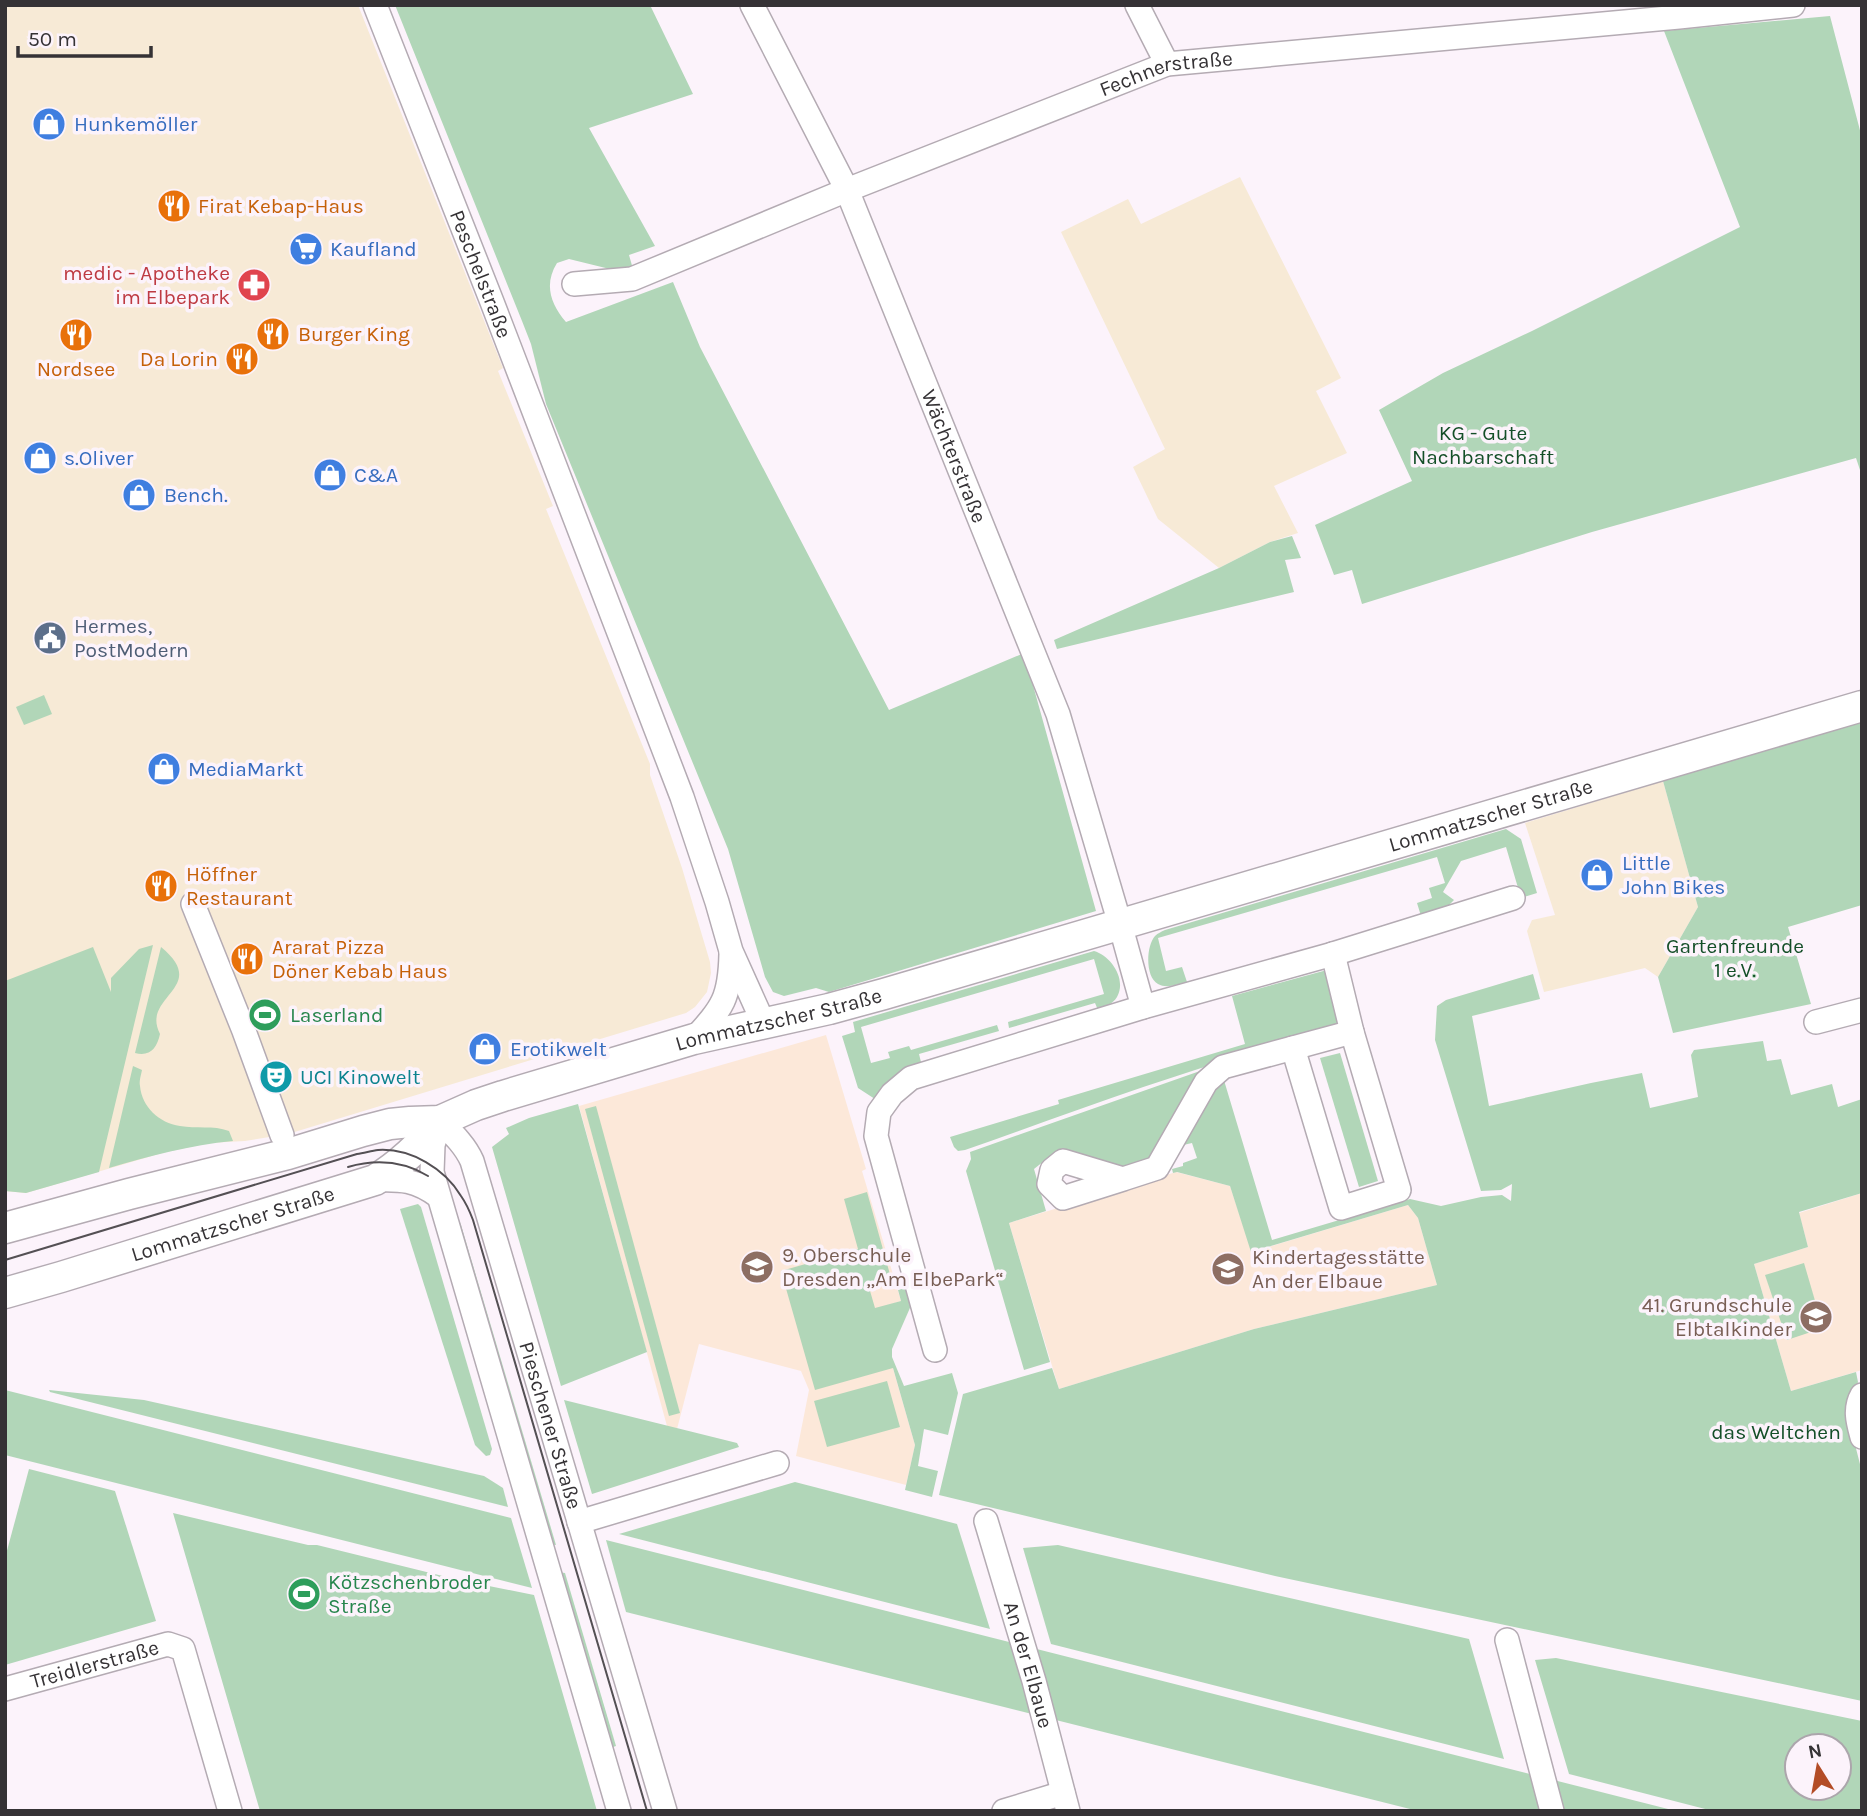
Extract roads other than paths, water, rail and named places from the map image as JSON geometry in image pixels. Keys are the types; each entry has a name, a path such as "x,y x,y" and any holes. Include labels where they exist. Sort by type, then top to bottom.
{"main road":[{"name":"Lommatzscher Straße","path":"5,1228 288,1154 377,1127 440,1121 503,1096 694,1038 851,1003 1862,706"},
{"name":"Lommatzscher Straße","path":"5,1293 375,1180 405,1160 440,1121"}],"street":[{"name":"Peschelstraße","path":"376,5 682,797 731,951"},
{"name":"Wächterstraße","path":"752,5 847,190 1058,714 1120,924"},
{"path":"1137,5 1167,64"},
{"name":"Fechnerstraße","path":"574,284 632,279 847,190 1167,64 1793,5"},
{"path":"935,1350 876,1136 878,1112 892,1094 911,1078 1513,898"},
{"path":"196,910 282,1135"},
{"path":"1120,924 1143,1007"},
{"path":"731,951 763,1022"},
{"path":"694,1038 714,1017 727,993 731,975 731,951"},
{"path":"1293,1048 1341,1208 1399,1190 1352,1031 1333,954"},
{"path":"1816,1022 1862,1010"},
{"path":"1123,1179 1157,1168 1206,1082 1223,1067 1352,1031"},
{"name":"Pieschener Straße","path":"619,1811 453,1239 438,1196 431,1166 433,1145 440,1121 456,1137 472,1161 665,1811"},
{"path":"375,1180 413,1181 438,1196"},
{"path":"579,1522 777,1464"},
{"name":"An der Elbaue","path":"986,1521 1034,1681 1065,1802"},
{"path":"1507,1640 1552,1811"},
{"name":"Treidlerstraße","path":"5,1689 169,1644 183,1649 230,1811"},
{"path":"1004,1811 1065,1802"}],"tram line":[{"path":"5,1260 357,1154 378,1150 390,1150 415,1157 446,1177 463,1199 473,1220 647,1811"},
{"path":"348,1167 369,1163 399,1164 428,1176"}],"place":[{"name":"Hunkemöller","path":"49,124"},
{"name":"Firat Kebap-Haus","path":"174,206"},
{"name":"Kaufland","path":"306,249"},
{"name":"medic - Apotheke im Elbepark","path":"254,285"},
{"name":"Burger King","path":"273,334"},
{"name":"Nordsee","path":"76,335"},
{"name":"Da Lorin","path":"242,359"},
{"name":"s.Oliver","path":"40,458"},
{"name":"C&A","path":"330,475"},
{"name":"Bench.","path":"139,495"},
{"name":"Hermes, PostModern","path":"50,638"},
{"name":"MediaMarkt","path":"164,769"},
{"name":"Little John Bikes","path":"1597,875"},
{"name":"Höffner Restaurant","path":"161,886"},
{"name":"Ararat Pizza Döner Kebab Haus","path":"247,959"},
{"name":"Laserland","path":"265,1015"},
{"name":"Erotikwelt","path":"485,1049"},
{"name":"UCI Kinowelt","path":"276,1077"},
{"name":"9. Oberschule Dresden „Am ElbePark“","path":"757,1267"},
{"name":"Kindertagesstätte An der Elbaue","path":"1228,1269"},
{"name":"41. Grundschule Elbtalkinder","path":"1816,1317"},
{"name":"Kötzschenbroder Straße","path":"304,1594"}],"park label":[{"name":"KG - Gute Nachbarschaft","path":"1483,445"},
{"name":"Gartenfreunde 1 e.V.","path":"1735,958"},
{"name":"das Weltchen","path":"1776,1432"}]}
